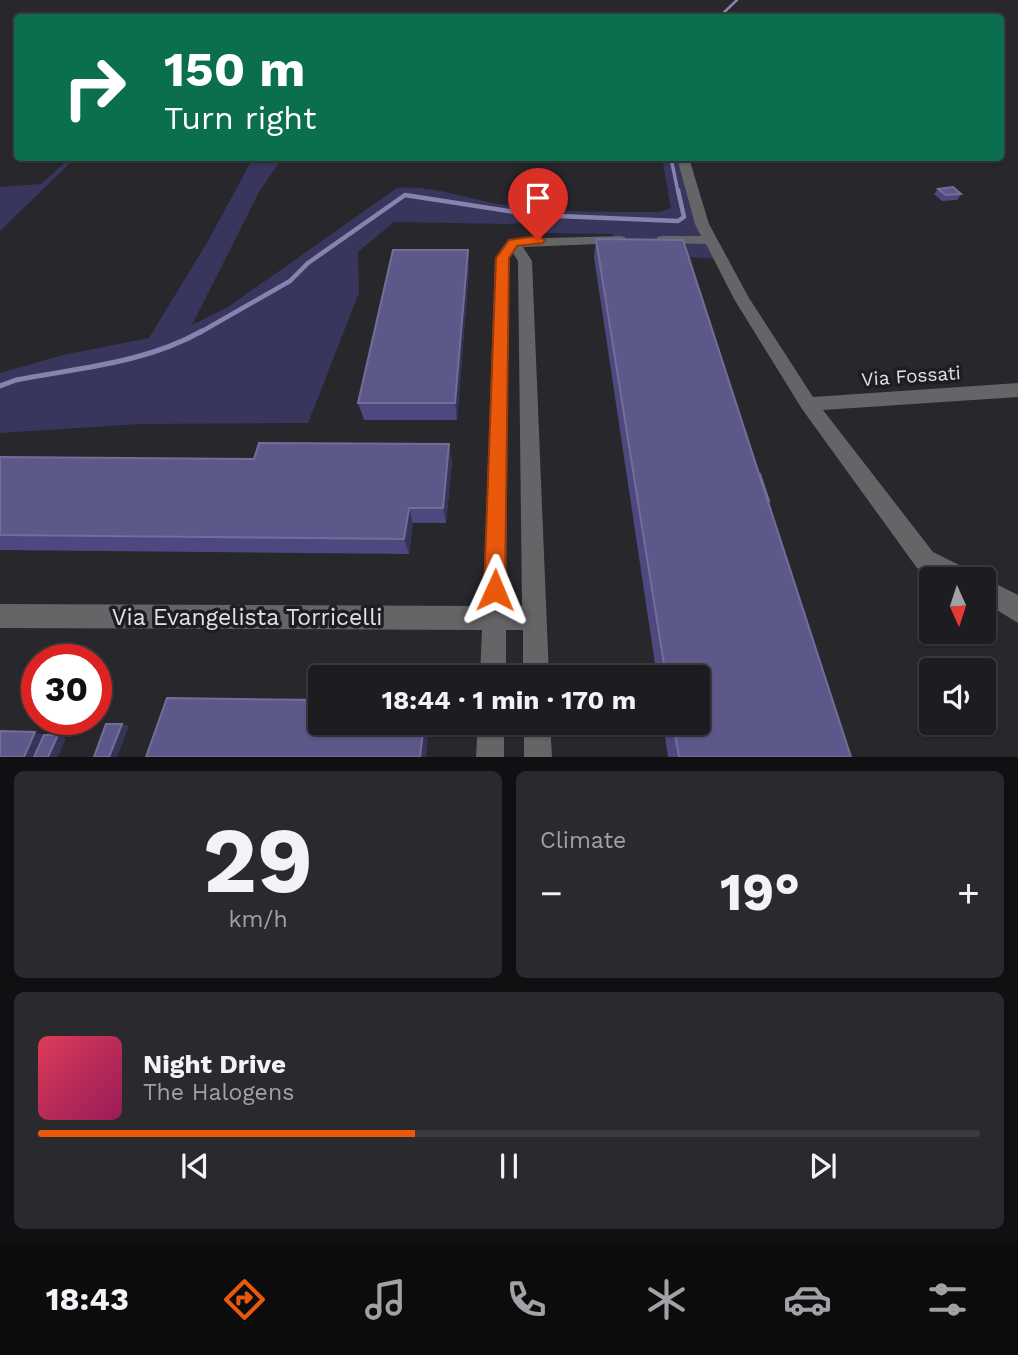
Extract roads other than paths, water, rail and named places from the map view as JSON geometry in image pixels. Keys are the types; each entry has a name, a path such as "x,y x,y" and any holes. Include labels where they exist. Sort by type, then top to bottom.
{"street":[{"path":"684,161 702,225 742,299 808,404 925,560 939,567"},
{"path":"492,665 502,258 513,243 538,240 711,240"},
{"path":"513,243 525,261 536,665"},
{"name":"Via Fossati","path":"808,404 1018,390"},
{"path":"996,596 1014,605 1018,611"},
{"name":"Via Evangelista Torricelli","path":"0,616 535,618"},
{"path":"491,735 491,757"},
{"path":"537,735 538,757"}],"waterway":[{"path":"722,14 737,0"},
{"path":"672,161 678,192"},
{"path":"199,333 290,281 308,263 405,195 534,215 678,221 684,217 678,190"},
{"path":"0,386 16,380 135,357 180,342 202,331"}]}
